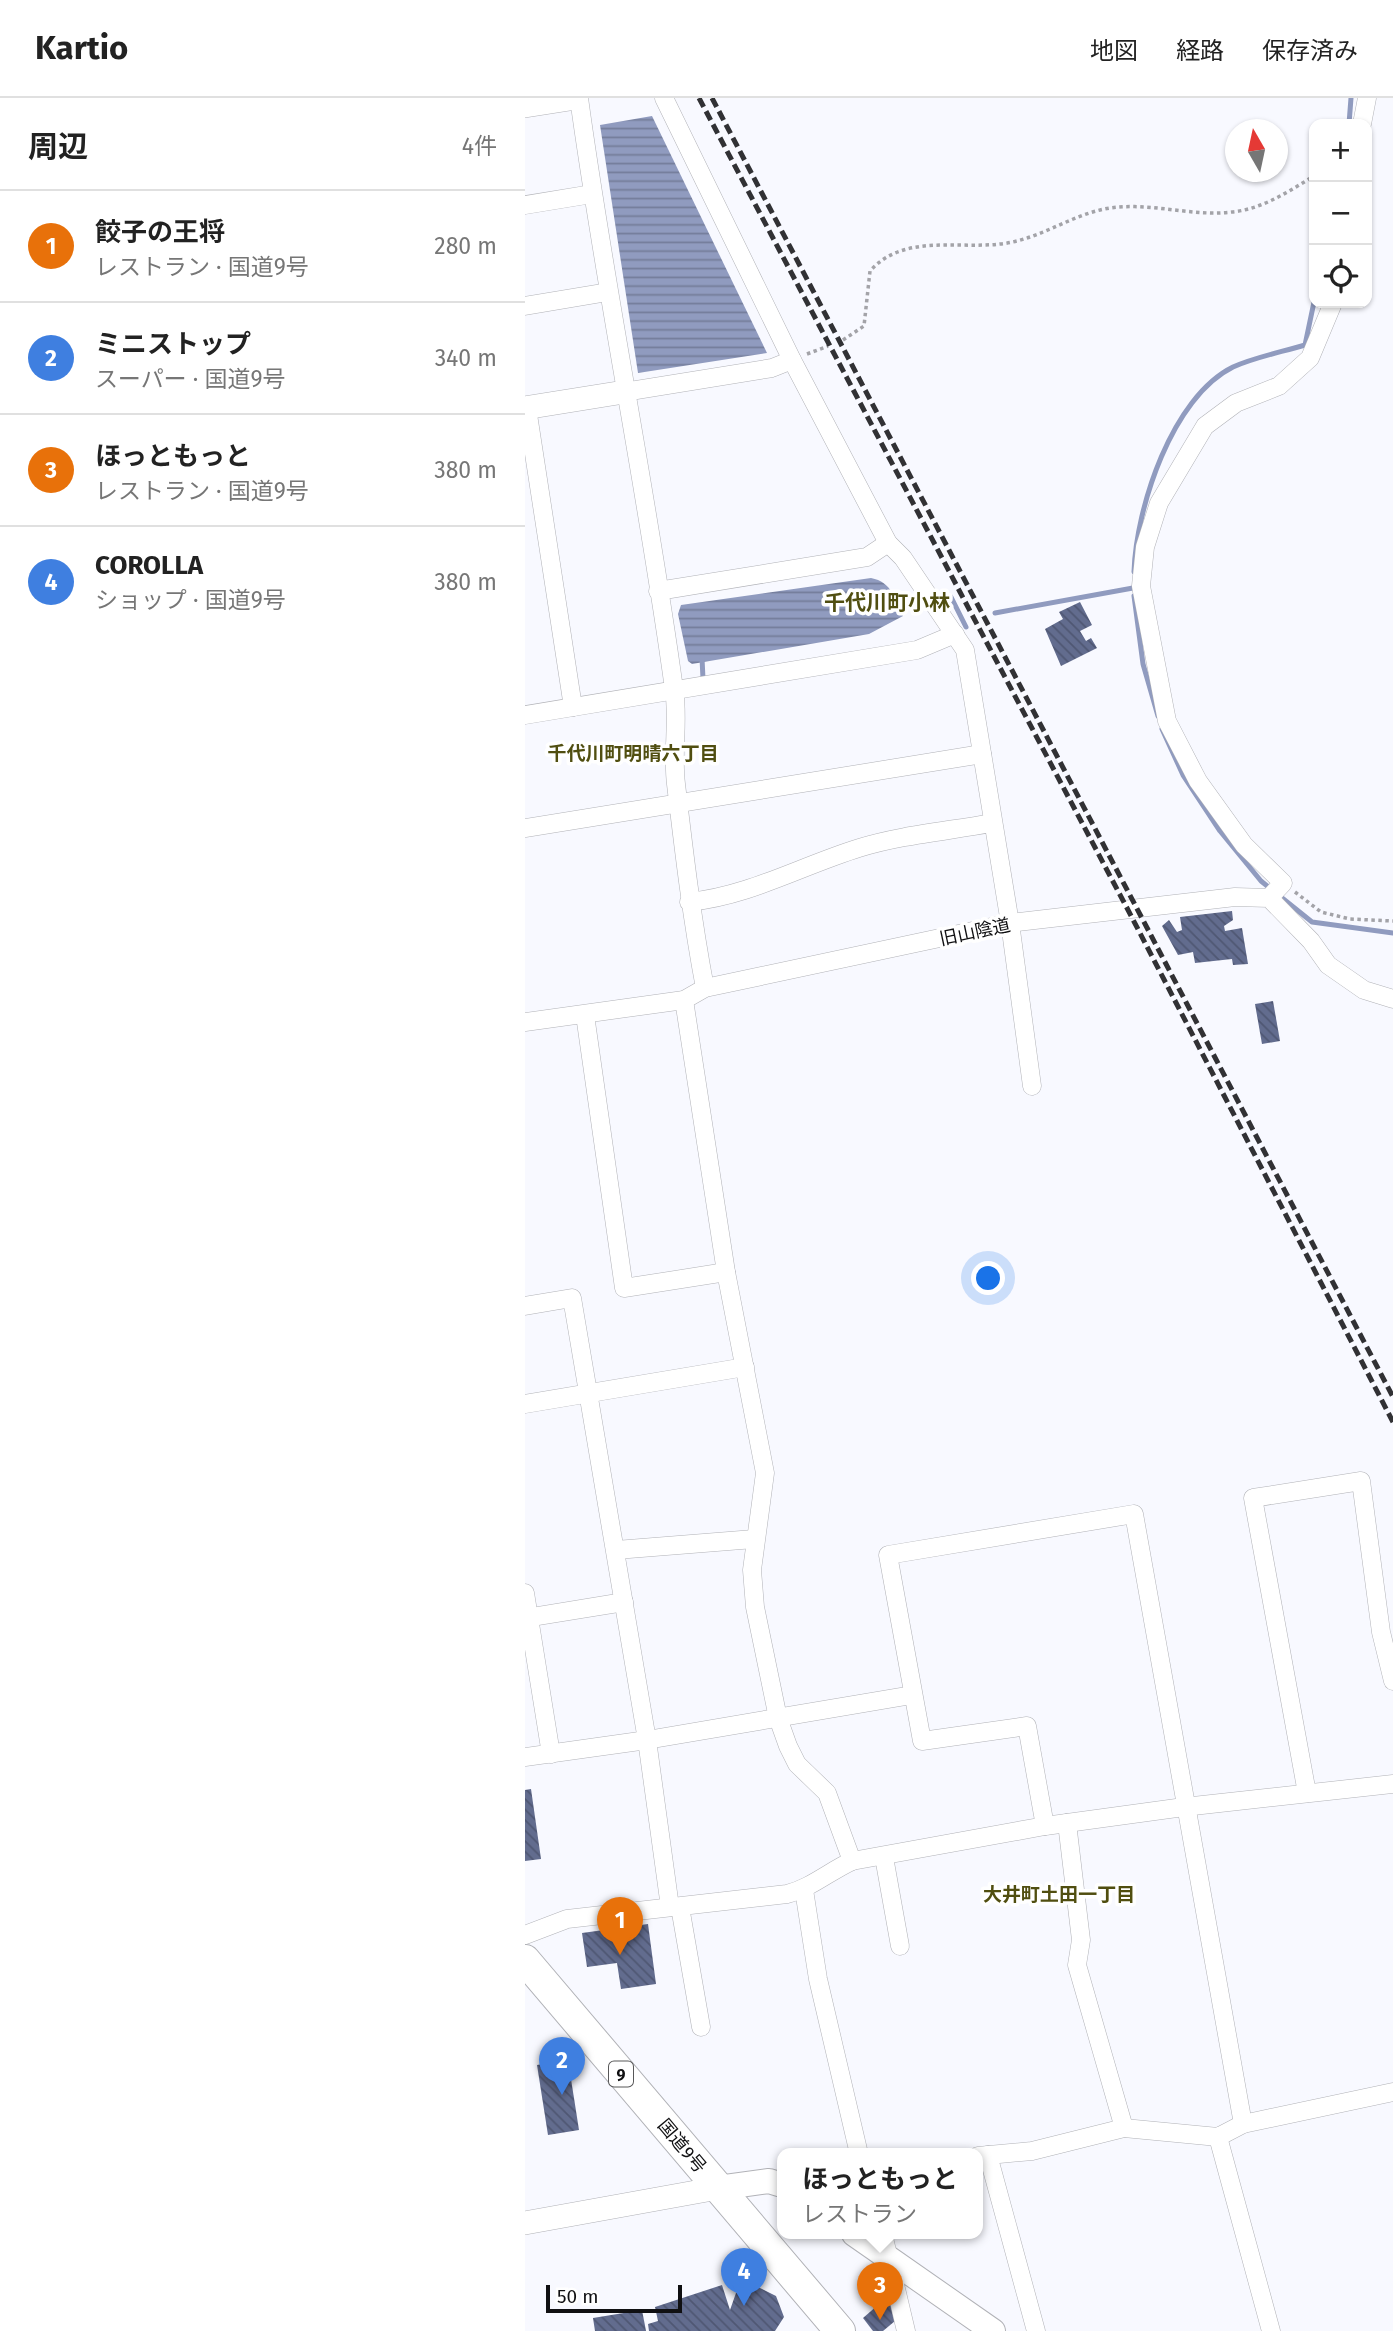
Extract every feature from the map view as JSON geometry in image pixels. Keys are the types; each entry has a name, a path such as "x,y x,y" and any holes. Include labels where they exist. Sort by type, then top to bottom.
{"highway":[{"name":"国道9号","path":"525,1960 840,2331"}],"main road":[{"path":"718,2188 769,2181 777,2183"},
{"path":"861,2239 993,2331"}],"street":[{"path":"525,106 577,98 675,690 676,783 681,803 689,902 705,988"},
{"path":"664,98 792,360 888,543 903,558 965,650 1010,923 1032,1086"},
{"path":"1363,119 1367,98"},
{"path":"525,205 592,194"},
{"path":"525,306 608,292"},
{"path":"1331,308 1310,358 1279,386 1236,403 1205,426 1159,503 1145,547 1141,586 1167,721 1198,781 1236,835 1283,883 1269,898 1311,941 1328,965 1364,990 1393,999"},
{"path":"573,707 526,408 772,368 792,360"},
{"path":"658,591 867,557 888,543"},
{"path":"525,715 917,650 955,634"},
{"path":"525,828 982,754"},
{"path":"689,902 715,900 763,885 860,848 992,822"},
{"name":"旧山陰道","path":"525,1022 684,1000 705,988 1010,923 1235,897 1269,898"},
{"path":"684,1000 726,1272 765,1473 754,1539 752,1570 755,1607 778,1718 797,1763 830,1799 852,1861"},
{"path":"585,1015 624,1289 726,1272"},
{"path":"525,1306 572,1298 675,1907 701,2027"},
{"path":"525,1404 745,1367"},
{"path":"1307,1793 1254,1499 1361,1480 1381,1632 1393,1681"},
{"path":"1045,1826 1027,1726 922,1741 888,1555 1134,1514 1184,1807 1243,2124"},
{"path":"616,1550 754,1539"},
{"path":"525,1592 551,1754"},
{"path":"527,1617 624,1602"},
{"path":"525,1757 647,1740 912,1695"},
{"path":"525,1935 567,1919 804,1890 832,1870 852,1861 1045,1826 1184,1807 1393,1784"},
{"path":"1067,1824 1081,1940 1077,1965 1124,2128"},
{"path":"884,1857 900,1946"},
{"path":"804,1890 818,1979 858,2148"},
{"path":"1036,2331 983,2156 1032,2151 1124,2128 1218,2137 1243,2124 1393,2092"},
{"path":"1218,2137 1271,2331"},
{"path":"525,2223 718,2188"},
{"path":"884,2239 906,2331"}],"path":[{"path":"843,340 864,326 870,271 894,251 926,246 1000,244 1040,236 1086,213 1113,208 1232,212 1263,205 1309,179"},
{"path":"1283,883 1321,912 1350,919 1393,921"}],"water":[{"path":"652,116 767,353 638,373 600,125"},
{"path":"871,578 888,587 903,616 869,634 692,664 688,661 678,614 681,605"}],"building":[{"path":"1080,602 1092,625 1080,631 1086,641 1091,638 1097,648 1061,666 1045,629 1063,619 1059,612"},
{"path":"1232,911 1233,920 1224,926 1225,931 1242,928 1248,964 1233,965 1232,959 1195,963 1193,952 1178,955 1162,926 1169,920 1177,932 1182,930 1180,917"},
{"path":"1273,1001 1280,1041 1262,1044 1255,1004"},
{"path":"531,1789 541,1859 525,1861 525,1790"},
{"path":"648,1924 656,1984 621,1989 617,1963 587,1967 582,1933"},
{"path":"568,2060 579,2130 548,2135 537,2065"},
{"path":"722,2285 730,2310 736,2293 756,2286 776,2296 784,2317 775,2331 649,2331 648,2324 658,2321 655,2307"},
{"path":"886,2298 901,2316 883,2331 873,2331 863,2318"},
{"path":"642,2310 646,2331 595,2331 593,2318"}],"waterway":[{"path":"1349,119 1351,98"},
{"path":"1134,572 1136,546 1150,487 1175,428 1211,382 1233,367 1305,345 1313,308"},
{"path":"995,613 1133,588"},
{"path":"1134,596 1143,664 1158,716"},
{"path":"951,597 966,627"},
{"path":"702,658 703,679"},
{"path":"1162,729 1183,775 1220,831 1261,881 1312,922 1393,933"}],"railway":[{"path":"699,98 1127,908 1393,1422"},
{"path":"712,98 1393,1397"}],"place":[{"name":"餃子の王将","path":"620,1955"},
{"name":"ミニストップ","path":"562,2095"},
{"name":"COROLLA","path":"744,2306"},
{"name":"ほっともっと","path":"880,2320"}],"district":[{"name":"千代川町小林","path":"887,603"},
{"name":"千代川町明晴六丁目","path":"633,753"},
{"name":"大井町土田一丁目","path":"1059,1894"}]}
